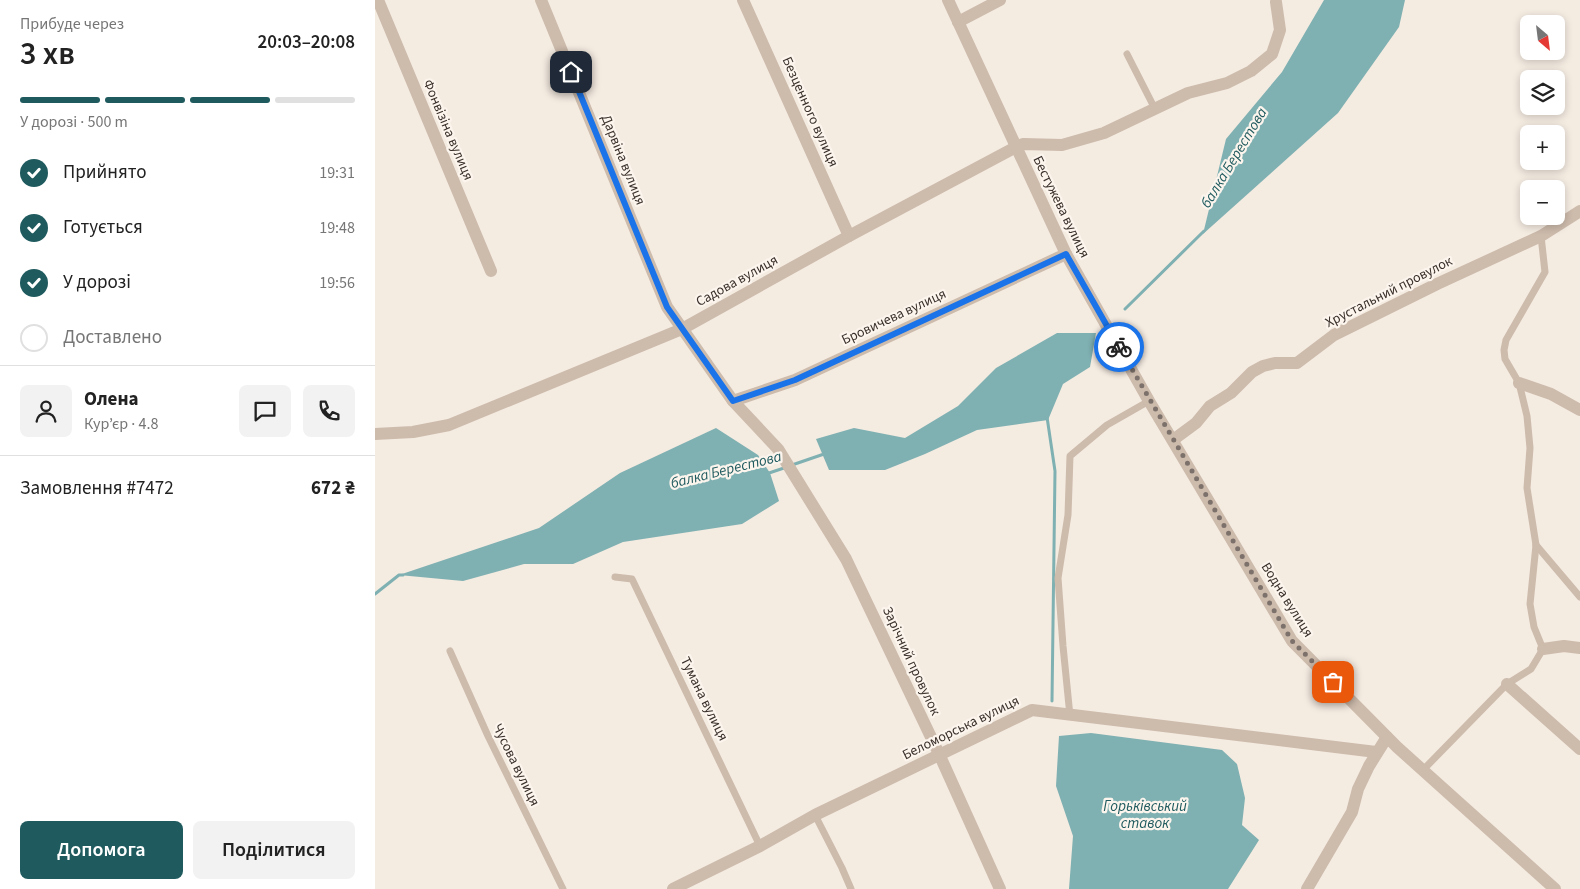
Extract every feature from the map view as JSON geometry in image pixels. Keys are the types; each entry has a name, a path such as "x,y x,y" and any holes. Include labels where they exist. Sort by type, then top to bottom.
{"street":[{"name":"Фонвізіна вулиця","path":"377,0 491,271"},
{"name":"Дарвіна вулиця","path":"541,0 667,307 733,401"},
{"name":"Безценного вулиця","path":"743,0 849,236"},
{"name":"Бестужева вулиця","path":"947,0 1066,254 1161,421"},
{"path":"958,22 1000,0"},
{"path":"1015,147 1023,144 1062,145 1104,133 1187,93 1227,83 1251,72 1272,54 1280,30 1276,2"},
{"name":"Садова вулиця","path":"375,434 413,432 449,425 682,329 849,236 1015,147"},
{"name":"Хрустальний провулок","path":"1173,440 1196,423 1210,406 1231,393 1252,372 1263,366 1275,363 1297,363 1334,335 1437,284 1541,236 1580,211"},
{"name":"Бровичева вулиця","path":"733,401 795,380 1066,254"},
{"path":"1519,383 1551,394 1580,410"},
{"name":"Зарічний провулок","path":"733,401 778,449 846,559 940,756 1000,889"},
{"name":"Водна вулиця","path":"1161,421 1292,641 1387,737 1555,889"},
{"path":"1543,649 1564,646 1580,648"},
{"path":"1507,684 1580,749"},
{"name":"Беломорська вулиця","path":"673,889 759,846 815,815 1032,710 1376,752"},
{"path":"1307,889 1352,812 1358,789 1376,752 1387,737"}],"lane":[{"path":"1127,54 1155,109"},
{"path":"1423,770 1507,684 1531,668 1543,649 1534,627 1530,604 1535,545 1527,488 1530,448 1527,416 1519,383 1505,359 1504,350 1507,340 1545,272 1541,236"},
{"path":"1070,716 1058,578 1068,515 1070,456 1107,425 1149,401"},
{"path":"1535,545 1580,597"},
{"name":"Тумана вулиця","path":"615,577 631,579 759,846"},
{"name":"Чусова вулиця","path":"449,651 488,736 563,889"},
{"path":"815,815 851,889"}],"water":[{"path":"1324,0 1405,0 1399,27 1338,113 1203,234 1226,139 1282,72"},
{"path":"1057,333 1096,333 1090,367 1063,384 1048,420 977,430 885,470 829,470 816,439 854,428 905,438 958,406 996,368"},
{"path":"716,428 758,455 770,473 779,501 742,524 623,542 573,564 524,564 463,581 399,575 539,528 620,473"},
{"name":"Горьківський ставок","path":"1091,733 1222,750 1237,764 1245,798 1242,825 1259,840 1228,889 1069,889 1073,836 1056,786 1059,736"}],"waterway":[{"name":"балка Берестова","path":"1125,309 1204,231"},
{"path":"1047,417 1055,471 1052,701"},
{"name":"балка Берестова","path":"792,465 827,453"},
{"name":"балка Берестова","path":"766,474 787,467"},
{"name":"балка Берестова","path":"375,594 399,575 403,575"}],"way so far":[{"path":"1119,347 1292,641 1333,682"}],"route":[{"path":"571,72 667,307 733,401 795,380 1066,254 1119,347"}]}
